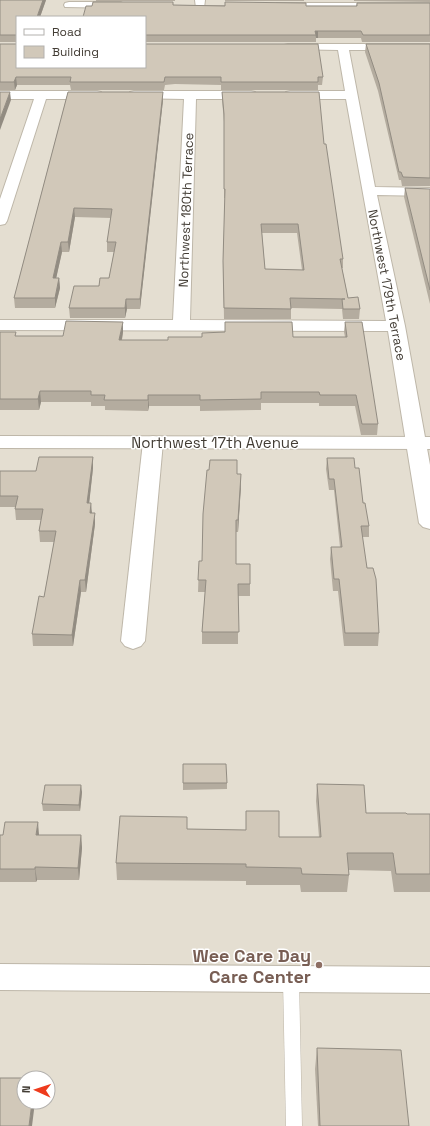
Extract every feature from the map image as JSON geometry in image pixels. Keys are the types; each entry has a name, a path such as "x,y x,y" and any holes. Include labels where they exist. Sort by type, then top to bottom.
{"street":[{"path":"65,16 70,3 130,6"},
{"path":"269,6 329,3 430,6"},
{"path":"280,47 430,47"},
{"name":"Northwest 179th Terrace","path":"343,47 369,191 396,326 423,443 430,523"},
{"name":"Northwest 180th Terrace","path":"181,325 190,95"},
{"path":"0,96 351,95"},
{"path":"0,221 42,96"},
{"path":"369,191 430,192"},
{"path":"0,325 396,326"},
{"name":"Northwest 17th Avenue","path":"0,442 423,443"},
{"path":"133,641 154,442"},
{"path":"0,977 430,980"}],"lane":[{"path":"290,979 294,1126"}],"shaded area":[{"path":"0,0 430,0 430,1126 0,1126"}],"building":[{"path":"0,0 43,0 37,16 16,16 16,35 0,35"},
{"path":"93,2 173,2 173,5 225,6 225,2 306,3 306,6 357,6 357,3 430,3 430,35 363,35 361,31 315,31 316,35 146,35 146,16 83,16 86,6 92,6"},
{"path":"0,44 16,44 16,68 146,68 146,44 318,44 323,77 318,77 318,82 221,82 221,77 165,77 164,82 70,82 71,77 16,77 14,82 0,82"},
{"path":"366,44 430,44 430,178 403,177 401,172 399,172 379,83"},
{"path":"0,92 10,92 0,119"},
{"path":"68,92 163,92 140,299 126,299 125,308 69,308 74,286 99,286 100,278 109,278 116,242 107,242 112,209 74,208 68,242 61,242 53,278 59,278 55,298 14,298"},
{"path":"222,92 319,92 324,144 326,144 343,259 340,259 348,298 358,297 360,309 343,309 342,299 345,299 290,298 291,309 224,308 224,114","holes":["261,224 298,224 304,270 265,269"]},
{"path":"405,188 430,189 430,290"},
{"path":"66,321 123,322 119,340 168,340 168,337 202,337 202,333 225,332 225,322 292,322 293,337 347,337 345,322 362,322 378,424 362,424 356,395 320,395 319,392 261,392 261,399 200,400 200,395 148,395 148,400 104,400 105,395 91,395 91,391 40,391 38,399 0,399 0,332 16,332 15,336 63,336"},
{"path":"39,457 93,457 87,503 91,503 90,513 95,513 85,580 80,580 72,635 32,634 39,596 44,597 56,531 39,531 43,509 15,509 18,496 0,496 0,471 36,471"},
{"path":"327,458 354,458 355,468 359,468 363,503 365,503 369,526 361,526 367,568 373,568 376,579 379,633 345,633 339,579 334,579 331,547 342,547 334,479 329,479"},
{"path":"210,460 237,460 237,474 241,474 238,520 236,520 236,564 250,564 250,584 238,584 239,632 202,632 206,580 198,580 199,561 202,561 203,514 207,470 209,470"},
{"path":"183,764 226,764 227,783 183,783"},
{"path":"317,784 364,785 366,813 430,814 430,874 396,874 393,853 347,853 349,875 302,874 301,868 246,867 246,864 116,863 120,816 187,817 187,829 246,830 246,811 279,811 279,837 321,837"},
{"path":"45,785 81,785 79,805 42,804"},
{"path":"5,822 38,822 36,835 81,835 78,868 35,867 35,869 0,869 0,835 3,835"},
{"path":"317,1048 401,1050 409,1126 320,1126"},
{"path":"0,1078 16,1078 16,1110 31,1110 29,1126 0,1126"}],"place":[{"name":"Wee Care Day Care Center","path":"319,965"}]}
